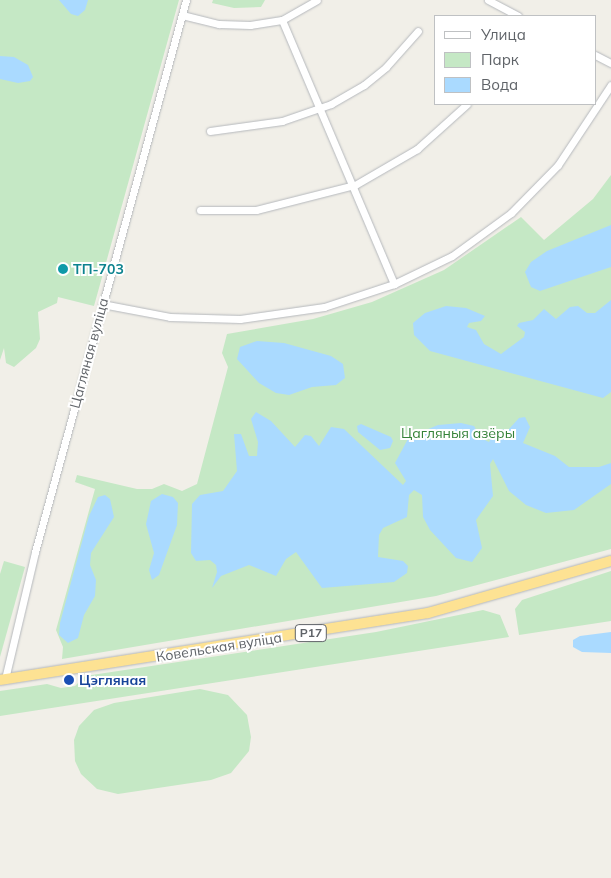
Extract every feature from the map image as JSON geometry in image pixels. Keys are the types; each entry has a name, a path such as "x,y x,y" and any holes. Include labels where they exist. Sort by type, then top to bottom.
{"highway":[{"name":"Ковельская вуліца","path":"2,679 428,614 611,561"}],"street":[{"name":"Цагляная вуліца","path":"2,679 102,304 186,0"},
{"path":"182,14 219,24 250,25 282,20 317,0"},
{"path":"488,0 516,15"},
{"path":"282,20 355,185 394,284"},
{"path":"210,131 255,127 321,108 364,85 405,48 418,31"},
{"path":"596,56 611,63"},
{"path":"102,304 170,317 240,320 324,308 394,284 452,256 511,212 558,165 611,85"},
{"path":"200,210 256,210 355,185 417,149 466,105"}],"green space":[{"path":"0,0 179,0 94,306 58,297 57,303 38,312 40,339 36,348 14,367 6,363 4,348 0,360"},
{"path":"213,0 265,0 261,7 234,8 212,3"},
{"name":"Цагляныя азёры","path":"611,175 611,549 436,596 62,659 63,647 56,630 95,489 75,482 77,475 137,489 152,489 164,484 182,491 197,484 228,367 222,353 227,334 313,319 372,302 444,270 521,217 544,240 593,199"},
{"path":"4,561 25,567 0,657 0,574"},
{"path":"611,571 611,621 519,635 515,609 522,600"},
{"path":"483,610 500,615 509,637 0,716 0,691 47,684 61,688 75,686 85,676 376,632"},
{"path":"200,689 228,695 247,715 251,737 249,751 231,773 211,780 118,794 97,789 81,774 75,761 74,740 79,726 94,710 114,703"}],"water":[{"path":"59,0 88,0 85,10 78,16 71,14"},
{"path":"0,56 14,57 28,65 33,77 30,81 18,83 0,79"},
{"path":"611,225 611,267 540,291 531,287 525,272 531,262 547,251"},
{"path":"611,300 611,392 603,398 430,351 414,335 413,323 425,313 446,306 466,308 485,316 481,321 469,323 467,327 476,330 484,344 501,354 524,337 525,332 517,326 519,323 533,320 544,309 556,319 570,307 578,306 587,313 595,313"},
{"path":"257,341 284,343 331,356 343,364 345,378 336,385 312,387 289,395 276,393 259,383 237,359 240,347"},
{"path":"256,412 271,421 295,447 305,435 311,436 319,446 331,427 344,429 403,485 406,481 395,463 409,437 438,425 461,423 474,426 481,438 489,442 496,430 509,429 519,418 525,417 530,427 523,443 555,456 569,467 599,467 611,463 611,484 574,510 546,513 526,505 509,491 493,459 490,464 493,496 476,520 482,548 472,562 456,558 430,530 423,517 422,495 414,490 409,495 407,517 383,528 379,535 378,557 403,561 408,566 407,573 394,582 322,588 296,552 286,559 276,576 249,565 221,576 212,588 217,572 216,565 210,560 196,561 191,553 192,504 200,495 223,491 237,471 234,434 241,434 249,456 257,456 258,442 251,419"},
{"path":"361,424 391,437 393,441 390,448 380,450 358,432 357,426"},
{"path":"162,494 173,497 178,503 177,525 159,575 152,580 149,570 154,553 146,524 151,501"},
{"path":"105,495 110,499 114,517 91,553 90,565 96,580 95,596 84,615 78,638 68,643 59,635 60,623 89,516 98,497"},
{"path":"611,632 611,653 582,652 573,647 573,640 580,636"}],"place":[{"name":"ТП-703","path":"63,269"},
{"name":"Цэгляная","path":"69,680"}]}
